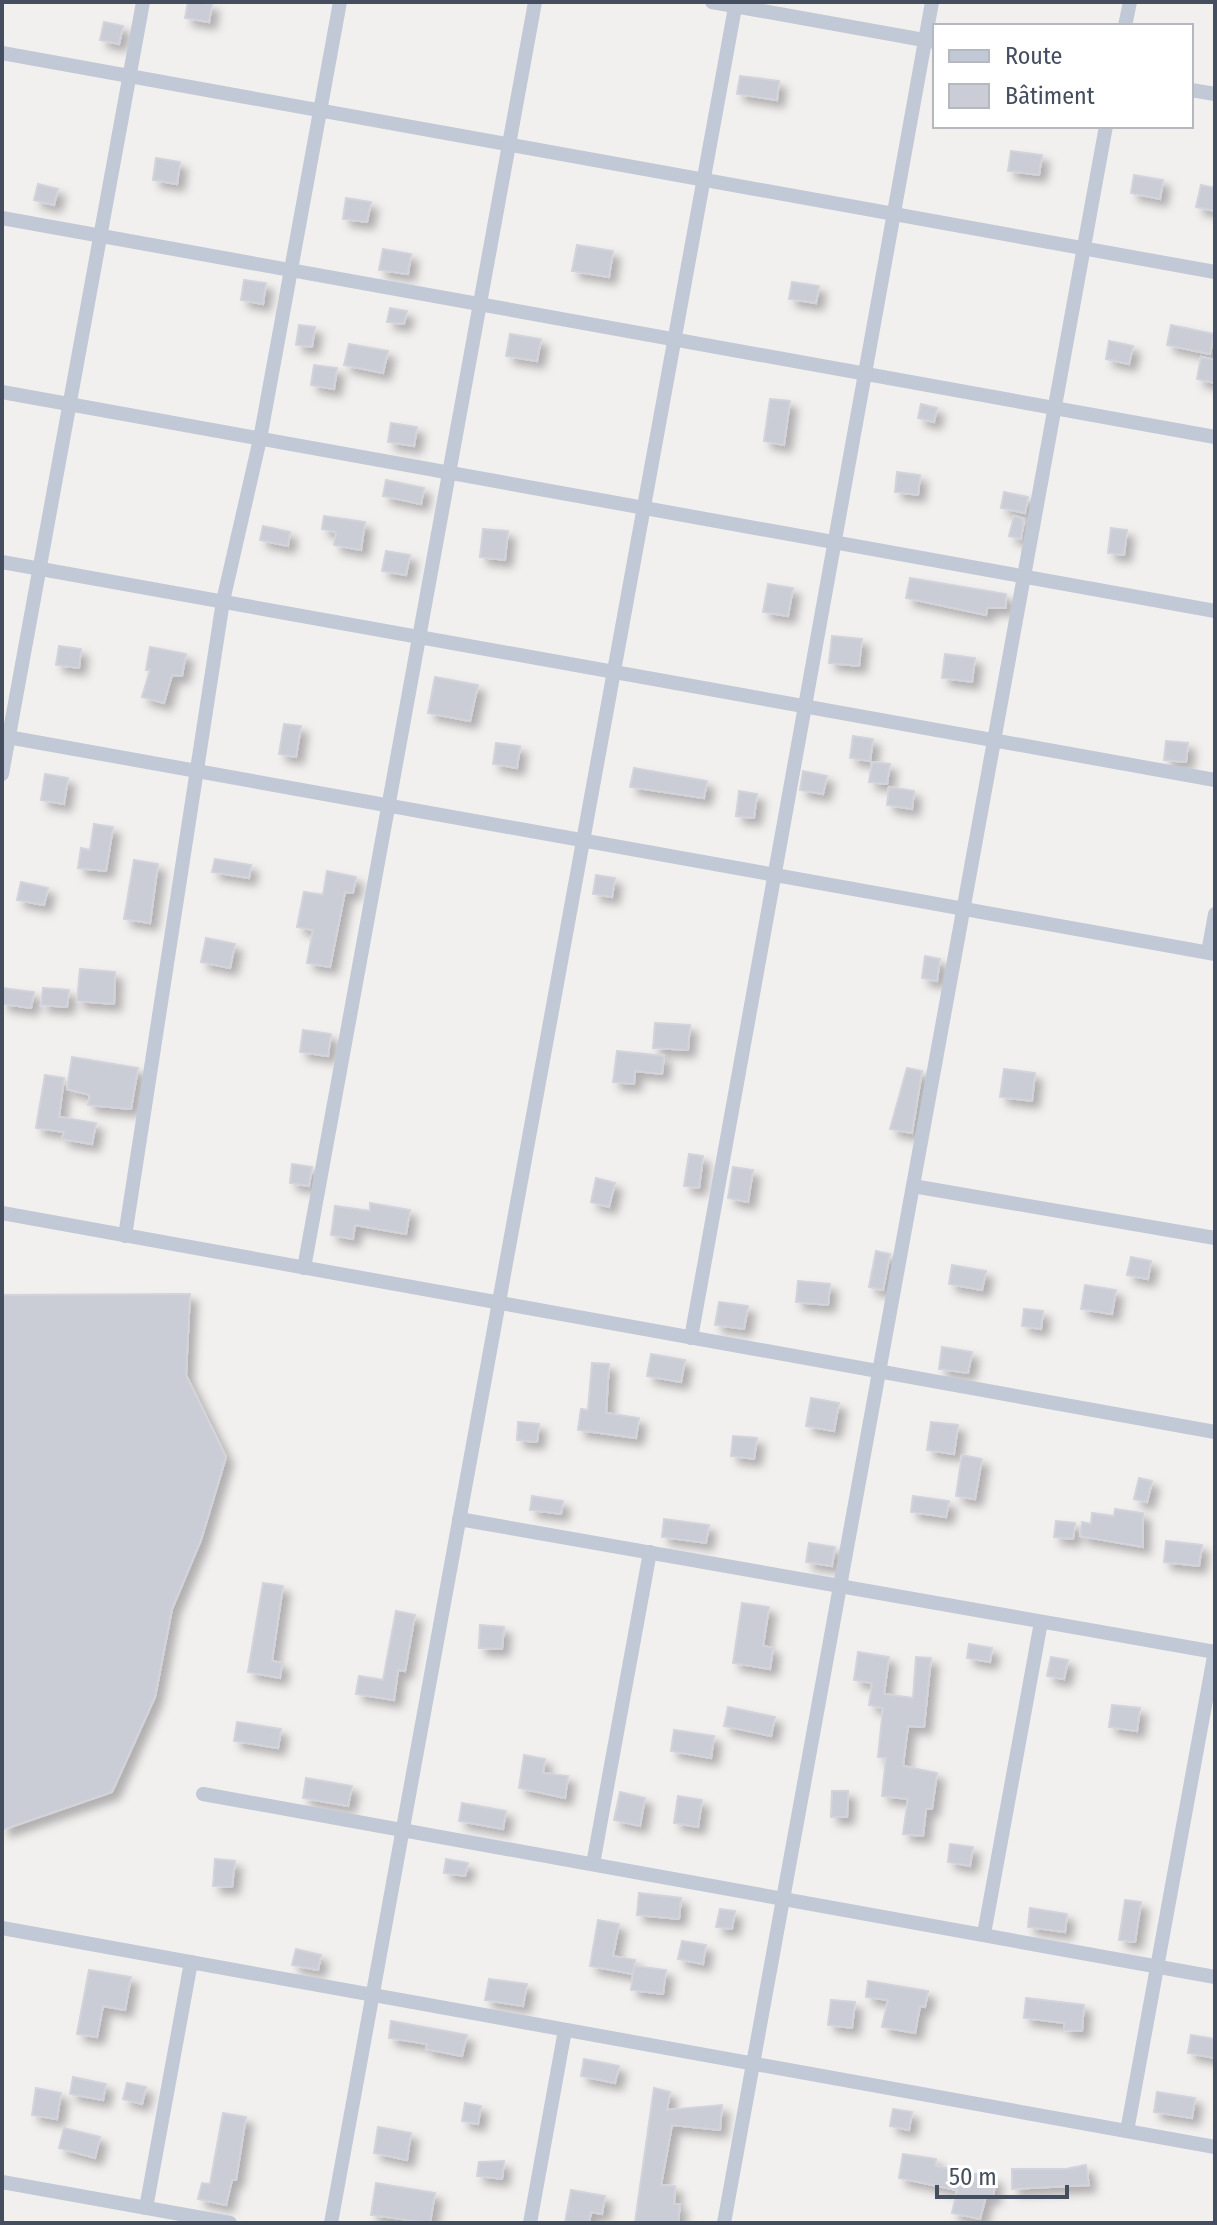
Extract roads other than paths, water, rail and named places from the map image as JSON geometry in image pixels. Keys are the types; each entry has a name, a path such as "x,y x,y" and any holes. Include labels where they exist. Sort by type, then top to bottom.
{"street":[{"path":"2,774 5,737 143,2"},
{"path":"125,1236 223,601 260,439 340,2"},
{"path":"304,1268 535,2"},
{"path":"712,2 931,41"},
{"path":"691,1338 895,213 931,41 932,2"},
{"path":"1125,24 1130,2"},
{"path":"331,2223 736,4"},
{"path":"2,53 1215,272"},
{"path":"1193,90 1215,94"},
{"path":"724,2223 1106,128"},
{"path":"2,218 1215,437"},
{"path":"2,392 1215,611"},
{"path":"2,562 1215,780"},
{"path":"5,737 196,774 1212,953 1215,914"},
{"path":"913,1186 1215,1238"},
{"path":"2,1213 1215,1432"},
{"path":"459,1519 1215,1652 1127,2131"},
{"path":"593,1864 650,1552"},
{"path":"984,1934 1041,1622"},
{"path":"203,1794 1215,1977"},
{"path":"2,1928 1215,2147"},
{"path":"146,2208 191,1962"},
{"path":"530,2223 565,2030"},
{"path":"2,2182 230,2223"}]}
